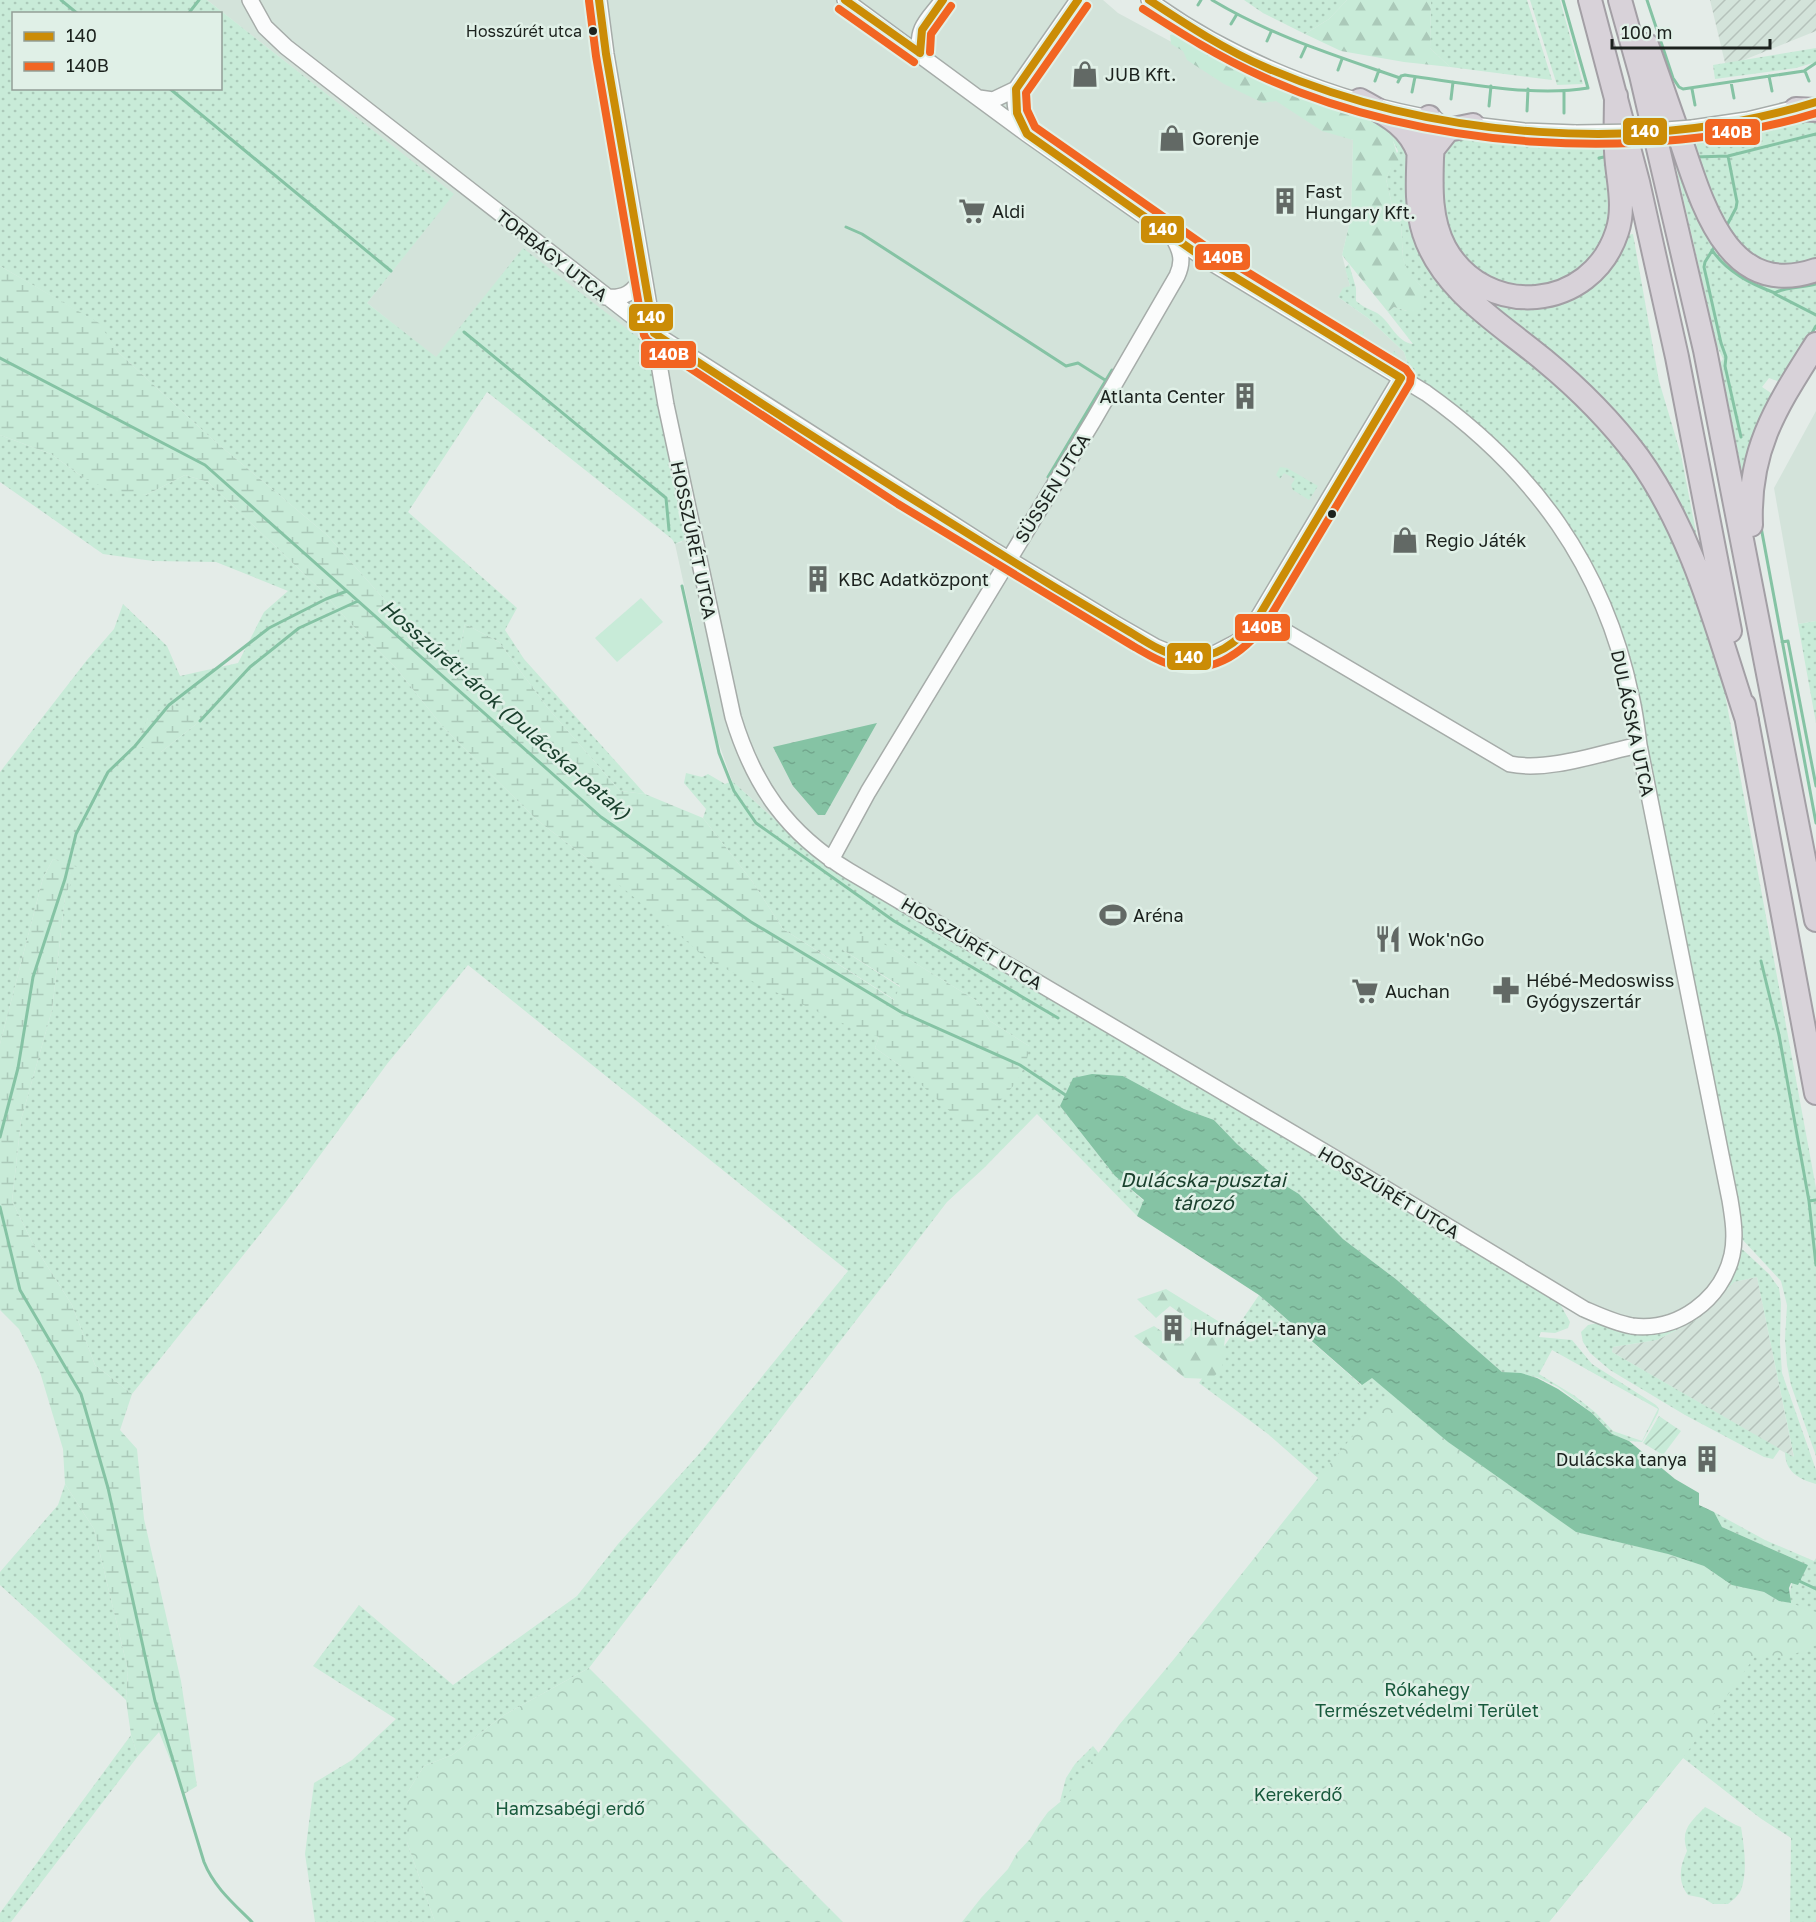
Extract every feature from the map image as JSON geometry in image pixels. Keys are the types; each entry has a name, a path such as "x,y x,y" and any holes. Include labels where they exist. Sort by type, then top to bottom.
{"highway":[{"path":"1590,0 1638,182 1677,357 1816,1093"},
{"path":"1620,0 1641,75 1705,350 1816,920"},
{"path":"1632,0 1700,196 1722,240 1734,255 1761,271 1789,276 1816,270"},
{"path":"1429,117 1419,130 1426,152 1434,217 1439,234 1454,261 1483,286 1499,293 1517,297 1552,295 1583,280 1596,269 1612,246 1618,230 1621,207 1616,152 1616,96"},
{"path":"1360,100 1406,129 1426,152"},
{"path":"1473,125 1448,130 1426,152 1419,214 1424,234 1438,263 1450,279 1470,299 1574,385 1624,438 1640,460 1670,508 1697,569 1747,720"},
{"path":"1764,648 1751,535 1752,474 1765,431 1816,344"}],"street":[{"name":"TORBÁGY UTCA","path":"250,0 260,21 272,34 605,297 654,333 1008,560 1156,647 1178,656 1197,657 1214,654 1245,635 1259,616 1401,378"},
{"path":"599,0 606,54 654,333"},
{"name":"DULÁCSKA UTCA","path":"845,0 1027,134 1173,237 1268,299 1401,378 1452,412 1488,441 1530,486 1586,567 1606,611 1632,696 1639,745 1728,1183 1733,1218 1733,1244 1728,1267 1707,1300 1687,1315 1674,1321 1649,1326 1627,1325 1601,1317"},
{"path":"920,54 918,39 921,30 943,0"},
{"path":"1027,134 1018,118 1014,103 1016,89 1024,74 1078,0"},
{"path":"1149,0 1214,41 1265,66 1312,85 1360,100 1473,125 1524,131 1640,132 1692,128 1747,120 1809,107"},
{"path":"892,34 910,34 921,30"},
{"path":"979,98 993,99 1016,89"},
{"name":"SÜSSEN UTCA","path":"831,860 863,801 1093,421 1177,276 1182,256 1173,237"},
{"path":"605,297 622,297 628,294 638,286 643,276"},
{"name":"HOSSZÚRÉT UTCA","path":"654,333 682,484 736,728 753,769 770,800 800,833 831,860 1333,1157 1564,1298 1601,1317"},
{"path":"1259,616 1510,764 1523,767 1543,766 1639,745"}],"shaded area":[{"path":"207,0 1103,0 1118,13 1353,140 1351,217 1342,255 1350,286 1338,297 1368,318 1404,352 1412,377 1468,417 1601,589 1737,1200 1720,1295 1634,1332 800,842 732,781 718,741 675,544 682,542 523,249 436,358 367,303 453,194"},
{"path":"1710,0 1816,0 1816,31 1726,67"},
{"path":"1816,411 1816,621 1798,624 1774,488"},
{"path":"1757,1277 1794,1458 1612,1352 1613,1347 1657,1340 1696,1320 1734,1282"}],"green space":[{"path":"0,0 207,0 454,194 367,303 436,357 523,248 649,346 688,538 675,544 672,539 487,392 408,512 517,608 505,630 524,659 645,794 620,791 547,707 499,642 465,624 457,663 438,650 390,606 327,535 211,438 118,352 98,323 0,266"},
{"path":"1244,0 1347,0 1329,19 1305,34 1263,13"},
{"path":"1347,0 1431,0 1430,48 1450,67 1341,51 1305,34 1329,19"},
{"path":"1431,0 1527,0 1552,80 1450,67 1430,48"},
{"path":"1530,0 1560,0 1583,84 1557,85"},
{"path":"1176,33 1279,84 1389,125 1394,129 1393,141 1399,160 1391,168 1386,179 1393,209 1401,224 1403,258 1409,274 1422,287 1424,295 1421,312 1394,307 1388,312 1342,255 1351,217 1353,140 1322,131 1276,101 1263,103 1224,84 1187,60 1183,51 1171,44 1170,35"},
{"path":"1816,48 1816,62 1796,68 1715,79 1713,65"},
{"path":"1816,120 1816,263 1770,268 1732,244 1698,162 1696,139 1732,137"},
{"path":"1394,129 1410,148 1426,254 1600,422 1677,529 1720,667 1816,1188 1816,1456 1791,1385 1787,1365 1785,1339 1787,1305 1781,1281 1741,1238 1635,694 1567,526 1414,379 1404,352 1368,318 1338,297 1343,288 1350,286 1345,268 1349,264 1356,288 1356,301 1382,317 1402,340 1413,344 1388,312 1394,307 1407,311 1422,287 1408,274 1403,258 1401,224 1393,209 1386,179 1398,151 1393,141"},
{"path":"1458,135 1534,145 1603,148 1614,202 1605,248 1556,288 1499,285 1465,263 1442,219 1442,148"},
{"path":"1672,149 1720,252 1816,279 1816,328 1784,379 1780,382 1769,378 1762,387 1771,393 1773,400 1744,472 1742,472 1720,363 1723,359 1717,346"},
{"path":"1633,234 1659,381 1681,455 1699,548 1682,517 1484,297 1531,307 1554,306 1590,288 1627,235"},
{"path":"0,266 99,323 118,352 211,438 327,535 390,606 438,650 457,663 465,624 499,642 547,707 620,791 645,794 703,818 752,881 783,929 894,1000 900,986 843,950 850,935 866,933 977,1001 990,1021 1029,1046 1022,1071 1008,1093 969,1129 901,1066 875,1048 879,1037 853,1028 711,962 592,862 537,820 443,727 396,668 350,623 322,591 208,482 185,475 146,495 111,491 84,478 51,454 0,435"},
{"path":"1282,291 1299,305 1329,319 1337,326 1364,332 1361,339 1390,357 1394,351 1400,359 1401,367 1398,368 1292,303 1280,294"},
{"path":"0,435 51,454 84,478 146,495 185,475 208,482 322,591 350,623 396,668 443,727 537,820 592,862 879,1037 875,1048 901,1066 1029,1046 990,1021 977,1001 892,949 843,950 900,987 895,1000 783,929 752,881 703,818 706,809 684,783 686,773 702,777 708,774 725,784 732,781 800,842 1559,1302 1570,1322 1568,1328 1555,1333 1541,1332 1539,1337 1572,1340 1592,1364 1656,1405 1659,1409 1658,1413 1642,1442 1629,1441 1612,1434 1592,1413 1558,1387 1537,1377 1502,1372 1397,1280 1343,1239 1299,1194 1286,1186 1237,1144 1214,1120 1184,1109 1123,1076 1060,1106 1115,1176 1144,1201 1137,1216 1037,1114 947,1202 589,1668 504,1715 452,1755 424,1766 407,1793 407,1842 435,1922 315,1922 305,1854 314,1783 352,1760 396,1719 313,1666 359,1605 453,1685 577,1596 618,1544 699,1454 848,1271 468,965 387,1064 285,1203 132,1394 95,1365 72,1305 32,1242 12,1201 21,1120 52,1010 65,897 76,868 53,859 43,878 0,1044 0,772 114,629 123,604 167,646 180,676 238,663 264,612 288,591 216,562 153,561 103,554 0,482","holes":["148,718 200,721 161,752 146,724","1552,1350 1658,1409 1642,1441 1613,1431 1575,1396 1539,1374"]},
{"path":"1280,467 1287,468 1318,486 1309,500 1293,490 1291,485 1295,479 1284,473 1280,479 1276,475"},
{"path":"641,598 663,622 617,662 595,638"},
{"path":"1816,621 1816,723 1798,624"},
{"path":"169,705 184,707 200,721 161,752 135,746 148,718"},
{"path":"53,859 77,867 65,897 52,1010 21,1120 12,1201 32,1242 72,1305 95,1365 132,1394 120,1430 137,1449 144,1519 181,1681 197,1786 184,1794 159,1732 138,1756 131,1735 126,1700 128,1670 94,1529 65,1484 63,1449 40,1372 19,1329 0,1310 0,1044 43,878"},
{"path":"1741,1248 1769,1274 1779,1288 1782,1373 1816,1470 1816,1484 1794,1474 1787,1465 1785,1452 1794,1457 1757,1277 1734,1282 1696,1320 1657,1340 1613,1347 1612,1352 1780,1449 1773,1459 1764,1457 1685,1415 1610,1370 1590,1353 1583,1342 1581,1332 1588,1325 1598,1323 1675,1327"},
{"path":"1166,1289 1226,1326 1222,1369 1211,1379 1185,1378 1134,1336 1154,1326 1180,1344 1190,1336 1191,1321 1170,1306 1156,1318 1137,1299"},
{"path":"1259,1295 1361,1385 1372,1377 1448,1442 1576,1532 1668,1554 1779,1601 1790,1603 1793,1582 1808,1565 1722,1527 1714,1512 1765,1540 1814,1561 1816,1558 1816,1922 1790,1922 1791,1838 1760,1818 1683,1758 1549,1922 1318,1478 1268,1434 1199,1383"},
{"name":"Rókahegy Természetvédelmi Terület","path":"1389,1392 1448,1442 1576,1532 1668,1554 1704,1566 1732,1585 1764,1592 1779,1601 1816,1612 1816,1645 1790,1656 1756,1655 1683,1758 1549,1922 962,1922 1008,1869 1017,1853 1030,1839 1048,1812 1065,1798 1119,1725"},
{"path":"1659,1416 1681,1431 1663,1455 1643,1443"},
{"path":"65,1484 94,1529 128,1670 126,1700 0,1585 0,1572 58,1505"},
{"name":"Hamzsabégi erdő","path":"589,1668 843,1922 435,1922 407,1842 407,1793 424,1766 452,1755 504,1715"},
{"path":"131,1735 138,1756 11,1922 0,1922 0,1913"},
{"path":"1093,1746 1101,1756 1064,1803 1060,1801 1066,1778 1075,1764"},
{"path":"1705,1807 1741,1827 1745,1858 1743,1883 1739,1894 1728,1904 1713,1904 1703,1898 1688,1895 1682,1884 1681,1868 1687,1851 1686,1831"}],"water":[{"path":"877,723 825,815 818,815 793,786 773,747"},
{"name":"Dulácska-pusztai tározó","path":"1092,1074 1123,1076 1184,1109 1214,1120 1237,1144 1286,1186 1299,1194 1343,1239 1397,1280 1502,1372 1521,1373 1558,1389 1592,1413 1612,1434 1629,1441 1675,1479 1699,1493 1699,1505 1714,1512 1722,1527 1808,1565 1798,1585 1791,1583 1789,1588 1791,1603 1779,1601 1764,1592 1732,1585 1704,1566 1668,1554 1576,1532 1448,1442 1372,1378 1362,1385 1259,1295 1137,1216 1144,1200 1115,1176 1060,1106 1073,1078"}],"waterway":[{"path":"61,0 76,12"},
{"path":"190,12 199,0"},
{"path":"1198,5 1201,0"},
{"path":"1212,0 1280,34 1400,78"},
{"path":"1398,82 1401,76 1405,75 1520,90 1588,88 1563,0"},
{"path":"1647,0 1673,78 1683,89 1804,71 1816,63"},
{"path":"1231,24 1237,14"},
{"path":"1267,41 1271,32"},
{"path":"1301,57 1306,46"},
{"path":"1338,70 1342,59"},
{"path":"1375,81 1379,70"},
{"path":"1805,71 1809,81"},
{"path":"1769,76 1772,91"},
{"path":"1412,92 1415,77"},
{"path":"1451,99 1453,82"},
{"path":"1731,82 1734,98"},
{"path":"1489,106 1491,86"},
{"path":"1527,111 1528,89"},
{"path":"1692,89 1695,105"},
{"path":"171,90 391,271"},
{"path":"1564,92 1564,113"},
{"path":"1695,157 1728,156 1816,134"},
{"path":"1599,158 1609,156"},
{"path":"1726,227 1737,202 1728,156"},
{"path":"846,227 862,234 1066,366 1078,363 1105,380"},
{"path":"1715,246 1704,267 1726,357 1725,366 1741,437"},
{"path":"1712,250 1725,265 1740,276 1775,293 1784,289 1816,284"},
{"path":"1775,294 1816,315"},
{"path":"1812,333 1816,326"},
{"path":"464,332 666,498 669,530"},
{"name":"Hosszúréti-árok (Dulácska-patak)","path":"0,358 205,465 601,817 751,922 901,1012 1020,1065 1067,1096"},
{"path":"1048,477 1112,370"},
{"path":"1761,527 1816,823"},
{"path":"682,586 719,753 734,791 756,823 894,921 1058,1018"},
{"path":"0,1137 18,1068 33,977 65,879 76,834 108,772 135,746 169,705 269,628 347,591"},
{"path":"200,721 250,667 299,628 358,601"},
{"path":"1782,642 1788,641 1816,786"},
{"path":"1761,961 1779,1035 1809,1201"},
{"path":"1816,1200 1809,1201 1816,1265"},
{"path":"0,1207 20,1290 81,1394 108,1488 155,1701 204,1862 219,1887 252,1922"},
{"name":"Hosszúréti-árok (Dulácska-patak)","path":"1797,1580 1816,1589"}],"transit line":[{"name":"140","path":"599,0 606,54 654,333 904,494 1148,643 1179,656 1203,656 1234,642 1259,616 1401,378 1202,257 1027,134 1017,113 1016,89 1078,0"},
{"name":"140","path":"845,0 920,53"},
{"name":"140","path":"920,53 922,30 943,0"},
{"name":"140","path":"1149,0 1221,45 1267,68 1331,92 1398,111 1468,124 1539,132 1610,134 1681,129 1750,119 1816,102"},
{"name":"140B","path":"589,1 596,56 644,335 647,340 898,504 1133,646 1162,661 1181,667 1196,668 1210,665 1236,653 1267,622 1410,383 1411,376 1406,369 1208,248 1035,127 1027,110 1026,93 1087,6"},
{"name":"140B","path":"930,52 931,34 951,6"},
{"name":"140B","path":"839,9 914,62"},
{"name":"140B","path":"1143,9 1230,61 1324,101 1392,120 1463,134 1536,142 1609,144 1681,140 1750,129 1816,113"}],"place":[{"name":"Hosszúrét utca","path":"593,31"},
{"name":"JUB Kft.","path":"1085,74"},
{"name":"Gorenje","path":"1172,138"},
{"name":"Fast Hungary Kft.","path":"1285,201"},
{"name":"Aldi","path":"972,211"},
{"name":"Atlanta Center","path":"1245,396"},
{"name":"Regio Játék","path":"1405,540"},
{"name":"KBC Adatközpont","path":"818,579"},
{"name":"Aréna","path":"1113,915"},
{"name":"Wok'nGo","path":"1388,939"},
{"name":"Hébé-Medoswiss Gyógyszertár","path":"1506,990"},
{"name":"Auchan","path":"1365,991"},
{"name":"Hufnágel-tanya","path":"1173,1328"},
{"name":"Dulácska tanya","path":"1707,1459"}],"park label":[{"name":"Kerekerdő","path":"1298,1794"}]}
